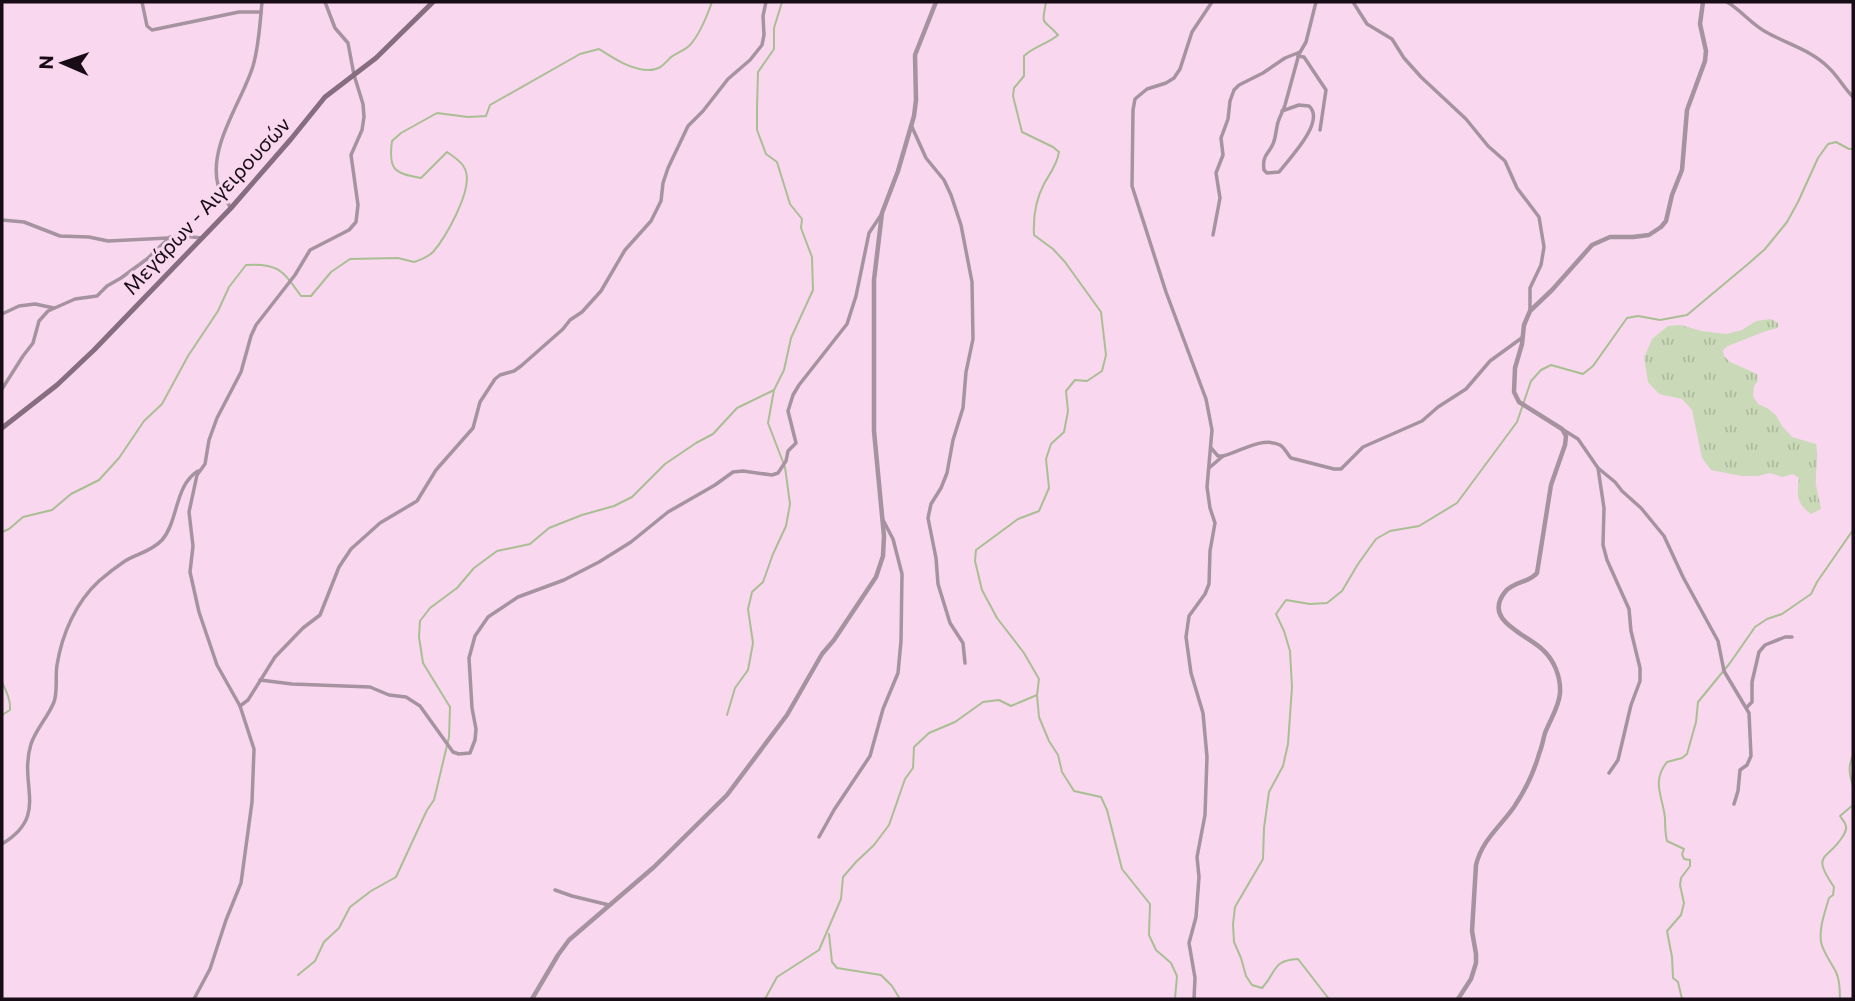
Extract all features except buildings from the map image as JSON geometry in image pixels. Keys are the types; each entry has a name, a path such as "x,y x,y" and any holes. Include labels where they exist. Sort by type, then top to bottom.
{"main road":[{"name":"Μεγάρων - Αιγειρουσών","path":"2,428 77,368 231,208 325,97 395,41 433,2"}],"street":[{"path":"142,2 147,26 152,30 218,18 231,13 261,12"},
{"path":"231,208 217,184 218,157 226,129 252,68 262,2"},
{"path":"2,844 19,832 28,817 29,754 35,735 55,698 60,648 75,610 102,579 161,541 169,528 184,485 205,464 209,440 217,418 241,372 251,337 261,318 295,275 310,250 349,230 356,222 358,205 351,155 362,130 364,110 348,43 335,28 325,2"},
{"path":"240,706 248,700 269,665 284,647 320,615 339,567 351,549 380,523 412,505 419,498 436,470 473,428 480,402 495,379 522,366 582,312 601,291 625,250 651,221 661,201 667,168 688,126 728,79 750,60 762,45 766,2"},
{"path":"532,999 569,940 654,867 727,796 793,706 822,654 876,578 883,556 883,520 874,431 873,296 883,212 898,171 916,100 915,55 936,2"},
{"path":"1193,999 1195,978 1189,943 1196,917 1199,877 1197,858 1205,815 1207,757 1203,713 1199,692 1192,678 1186,637 1189,616 1209,584 1210,551 1215,523 1207,492 1211,419 1166,292 1132,186 1131,173 1135,99 1147,89 1174,78 1180,69 1192,32 1212,2"},
{"path":"1282,111 1299,105 1309,106 1314,113 1314,121 1301,145 1279,172 1267,173 1264,170 1264,158 1272,146 1282,111 1299,54 1306,42 1316,2"},
{"path":"1353,2 1367,24 1392,39 1421,77 1466,119 1490,148 1505,161 1517,188 1539,217 1544,247 1541,265 1530,288 1530,311"},
{"path":"1703,2 1700,24 1706,51 1705,61 1688,110 1682,170 1666,221 1649,235 1610,237 1592,245 1530,311 1515,368 1514,395 1519,402 1578,439 1598,468 1641,508 1664,536 1718,641 1724,671 1750,716 1751,756 1747,765 1740,770 1734,804"},
{"path":"1727,2 1764,31 1799,47 1827,66 1853,97"},
{"path":"1213,235 1220,198 1216,173 1223,155 1221,138 1228,119 1230,101 1239,85 1285,58 1299,54 1304,57 1326,90 1321,130"},
{"path":"911,125 926,158 944,180 951,195 961,225 973,289 973,339 965,372 963,408 947,472 931,504 928,518 938,584 950,622 963,643 965,663"},
{"path":"260,680 370,687 389,695 406,697 420,706 453,752 470,753 476,729 469,658 475,636 488,617 518,597 564,580 599,562 631,542 668,512 733,472 772,475 780,471 788,451 796,443 789,415 793,395 847,324 856,296 869,233 883,212"},
{"path":"2,220 24,222 60,236 89,237 115,242 184,236 203,238"},
{"path":"2,389 33,343 41,318 54,308 75,299 97,296 147,259 169,238"},
{"path":"2,314 19,306 35,304 54,308"},
{"path":"1209,468 1223,457 1260,443 1273,443 1283,448 1289,457 1341,469 1363,447 1422,421 1466,389 1490,361 1523,337"},
{"path":"1458,999 1471,979 1476,963 1472,931 1478,857 1489,836 1518,800 1539,755 1559,699 1559,678 1550,657 1539,646 1504,623 1499,611 1506,591 1533,577 1538,570 1551,485 1565,445 1566,436 1562,429"},
{"path":"1210,447 1218,456 1223,457"},
{"path":"1598,468 1604,509 1603,545 1629,609 1640,676 1618,760 1609,773"},
{"path":"194,999 210,969 241,884 253,792 254,749 240,706 215,658 199,612 191,576 193,546 189,512 200,470"},
{"path":"819,837 870,756 883,709 898,673 902,574 893,539 883,520"},
{"path":"1747,707 1752,702 1752,682 1759,652 1765,645 1792,636"},
{"path":"555,890 609,905"}],"green space":[{"path":"1771,319 1778,323 1778,328 1728,346 1723,350 1724,356 1730,362 1757,374 1758,381 1754,386 1753,396 1758,404 1776,415 1792,437 1816,444 1816,485 1821,509 1811,514 1800,503 1799,478 1793,474 1782,477 1770,473 1741,476 1711,470 1702,458 1692,410 1682,399 1659,394 1648,382 1644,358 1652,339 1668,326 1681,325 1726,334 1742,330 1756,321"}],"waterway":[{"path":"2,532 23,517 52,510 71,494 99,480 119,458 144,421 162,404 188,356 218,311 229,287 246,265 273,267 284,275 301,296 311,296 331,272 350,259 398,258 414,262 433,252 462,202 466,172 461,163 447,152 421,178 399,172 392,164 391,151 392,141 401,133 437,113 486,116 490,105 580,54 599,49 629,66 656,69 690,45 712,2"},
{"path":"298,975 315,961 324,942 339,928 350,907 396,877 434,800 449,737 450,707 423,663 419,637 420,621 430,608 457,588 474,568 497,551 530,544 549,528 614,506 632,497 665,464 713,434 737,408 774,390 784,370 791,338 813,290 812,257 801,228 802,219 790,204 777,162 766,154 757,130 758,72 774,49 774,28 782,2"},
{"path":"1046,2 1044,22 1058,35 1024,56 1024,76 1014,88 1013,96 1022,132 1059,152 1038,197 1034,235 1065,262 1101,312 1106,355 1102,371 1087,381 1075,380 1066,391 1068,411 1064,432 1051,444 1046,459 1049,488 1039,511 1018,519 976,550 975,561 982,590 997,618 1024,653 1039,679 1039,717 1058,755 1062,772 1074,791 1101,797 1107,810 1122,869 1150,904 1149,935 1156,950 1171,963 1177,976 1175,999"},
{"path":"1329,999 1298,959 1279,964 1262,988 1252,985 1234,942 1235,907 1263,859 1269,792 1283,766 1288,744 1292,687 1290,651 1276,614 1286,600 1310,604 1327,603 1342,591 1376,539 1390,531 1419,526 1457,503 1517,422 1531,381 1541,370 1551,365 1583,374 1593,366 1627,318 1638,316 1660,320 1687,315 1765,249 1787,222 1818,158 1828,144 1836,142 1853,149"},
{"path":"774,390 768,423 783,462"},
{"path":"727,715 735,688 748,670 753,643 748,609 752,592 763,582 786,526 790,504 785,467"},
{"path":"1682,999 1678,982 1673,978 1667,931 1681,915 1684,903 1681,878 1690,866 1690,860 1684,859 1684,849 1667,841 1659,790 1662,769 1667,762 1687,754 1696,722 1698,702 1755,627 1782,614 1811,594 1853,530"},
{"path":"2,682 10,706 10,710 2,715"},
{"path":"765,999 777,977 819,950 841,899 843,877 889,825 905,779 913,768 914,747 929,733 955,722 983,702 999,700 1011,706 1037,695"},
{"path":"1853,755 1850,763 1853,786"},
{"path":"1840,999 1837,975 1821,942 1823,920 1834,887 1822,862 1846,831 1846,825 1840,816 1853,805"},
{"path":"829,934 832,962 837,968 881,975 900,999"}]}
